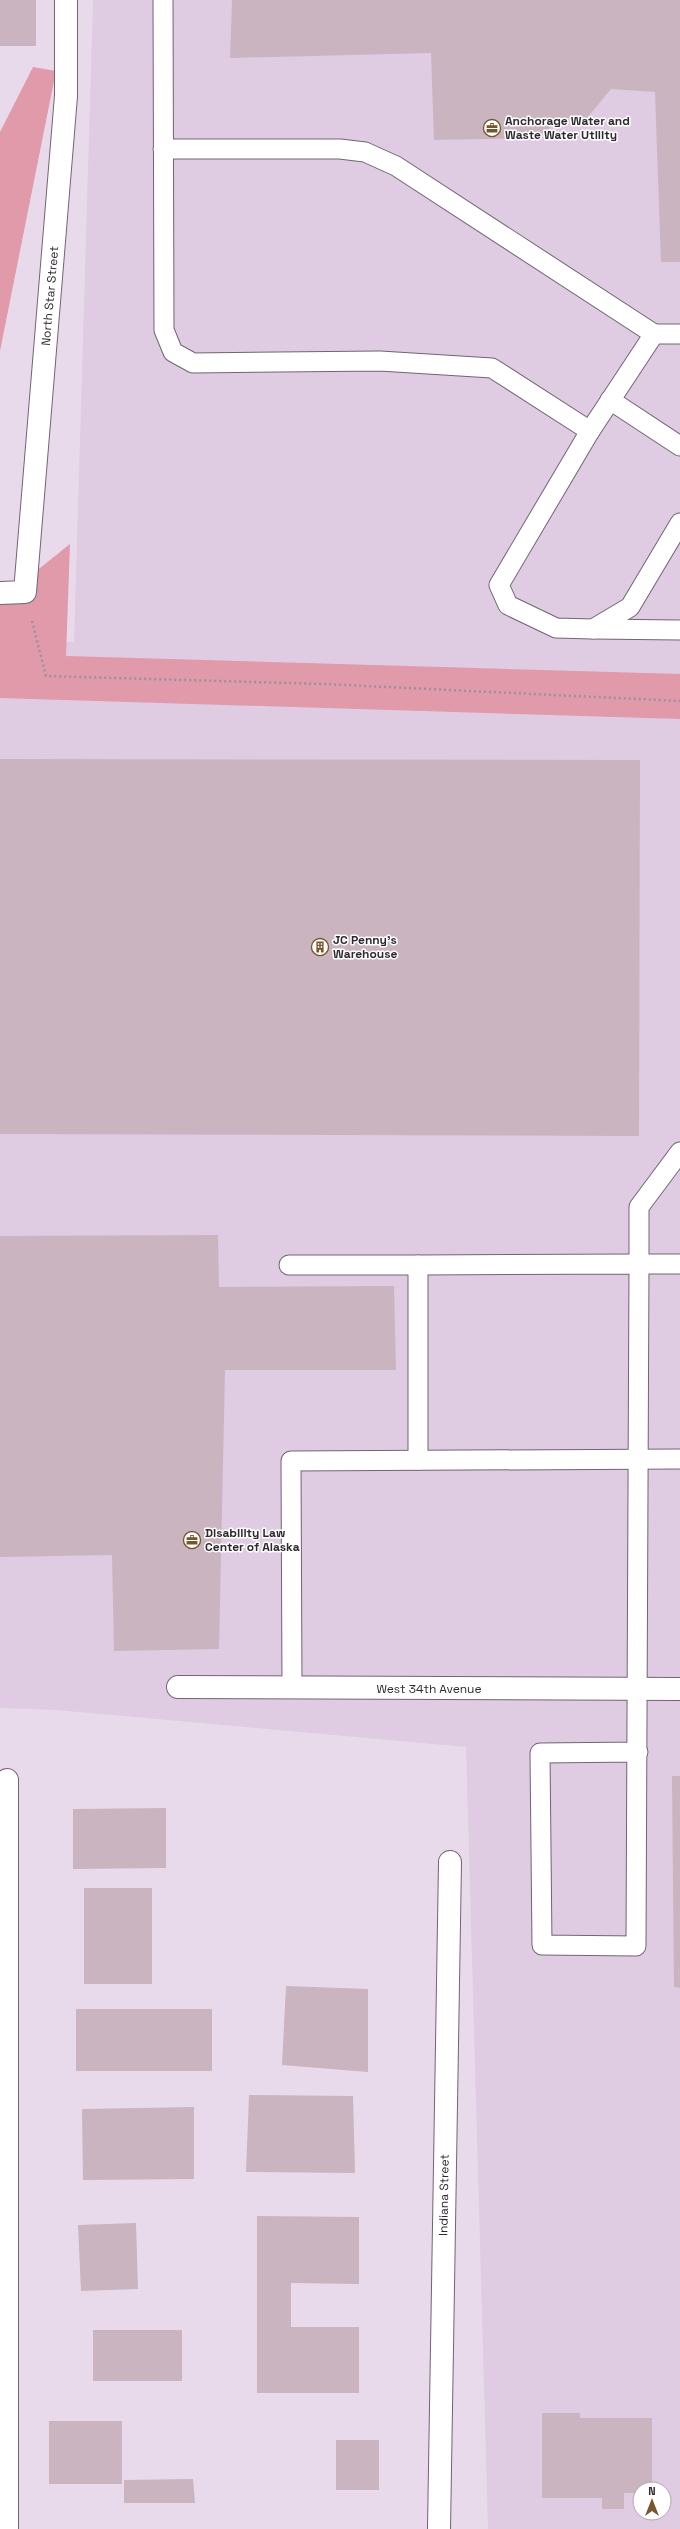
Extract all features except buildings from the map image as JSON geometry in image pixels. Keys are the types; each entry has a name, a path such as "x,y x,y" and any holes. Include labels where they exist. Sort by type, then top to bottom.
{"street":[{"name":"North Star Street","path":"25,592 66,96 66,0"},
{"path":"0,593 25,592"},
{"name":"West 34th Avenue","path":"178,1687 680,1689"},
{"path":"7,1780 7,2529"},
{"name":"Indiana Street","path":"439,2529 450,1862"}],"lane":[{"path":"163,0 164,330 173,352 193,363 380,361 492,368 590,431"},
{"path":"163,149 340,149 365,152 396,166 654,334 680,334"},
{"path":"654,334 590,431 499,585 508,605 556,628 680,630"},
{"path":"610,400 680,446"},
{"path":"593,629 630,607 680,523"},
{"path":"638,1752 540,1753 542,1945 636,1946 639,1689 639,1207 680,1152"},
{"path":"289,1265 680,1264"},
{"path":"418,1265 418,1460"},
{"path":"292,1688 291,1461 680,1459"}],"path":[{"path":"25,592 46,676 324,684 680,701"}],"shaded area":[{"path":"93,0 680,0 680,2529 488,2529 466,1747 56,1710 0,1708 0,641 74,642"},
{"path":"33,67 56,71 0,351 0,132"},
{"path":"70,544 66,656 680,674 680,719 0,698 0,600"}],"place":[{"name":"Anchorage Water and Waste Water Utility","path":"492,128"},
{"name":"JC Penny's Warehouse","path":"320,947"},
{"name":"Disability Law Center of Alaska","path":"192,1540"}]}
